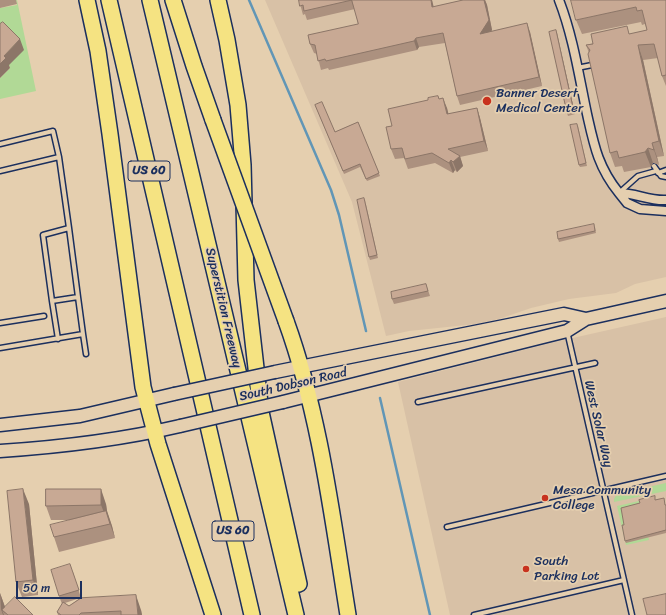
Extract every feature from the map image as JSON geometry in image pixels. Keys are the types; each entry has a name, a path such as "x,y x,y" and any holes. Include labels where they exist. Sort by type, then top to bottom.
{"highway":[{"path":"87,0 98,51 146,400 154,432 213,615"},
{"name":"US 60","path":"109,0 252,615"},
{"name":"Superstition Freeway","path":"150,0 296,615"},
{"path":"174,0 194,66 286,321 310,397 348,615"},
{"path":"218,0 227,40 238,105 243,164 246,280 261,412 301,593 304,615"}],"main road":[{"name":"South Dobson Road","path":"0,451 60,447 154,432 310,397 567,331 586,319 666,301"},
{"name":"South Dobson Road","path":"0,425 80,416 301,366 564,314 586,319"}],"street":[{"path":"559,0 577,68 598,159 609,180 627,203 640,209 666,211"},
{"path":"619,193 633,193 652,200 666,200"}],"lane":[{"path":"577,68 592,65"},
{"path":"0,144 53,130 59,157 86,354"},
{"path":"0,171 59,157"},
{"path":"654,166 661,176 666,177"},
{"path":"619,193 638,176 666,170"},
{"path":"58,339 43,235 69,228"},
{"path":"52,301 78,297"},
{"path":"0,323 44,316"},
{"name":"West Solar Way","path":"567,331 632,615"},
{"path":"0,348 83,334"},
{"path":"418,402 595,363"},
{"path":"447,526 666,476"},
{"path":"474,615 624,580"}],"shaded area":[{"name":"Banner Desert Medical Center","path":"265,0 666,0 666,277 635,284 616,293 569,299 476,324 409,331 386,336 352,202"},
{"name":"Mesa Community College","path":"666,317 666,615 450,615 398,382 555,342"}],"green space":[{"path":"16,0 36,91 0,99 0,78 10,68 0,38 0,8 17,5"},
{"path":"666,483 666,491 614,502 617,494"},
{"path":"639,501 649,540 626,545 617,506"}],"building":[{"path":"299,0 352,0 304,11 303,5 300,6"},
{"path":"352,0 431,0 432,7 463,0 484,0 489,20 480,34 527,23 539,77 457,96 443,33 416,38 414,41 326,61 325,59 318,61 315,45 310,44 308,35 358,24"},
{"path":"571,0 666,0 666,75 662,76 654,44 638,45 659,141 652,143 654,150 648,148 645,152 619,158 617,151 610,153 588,54 590,50 586,45 593,44 591,34 627,26 629,34 647,30 642,10 637,11 636,7 576,20"},
{"path":"3,22 20,39 4,56 6,58 0,64 0,24"},
{"path":"556,30 574,112 567,113 549,32"},
{"path":"438,96 439,99 443,98 447,114 477,108 484,141 448,149 460,156 453,162 451,160 449,163 432,153 405,159 402,148 391,149 386,127 392,126 388,109 428,100 428,98"},
{"path":"322,102 335,132 358,122 379,173 366,179 360,164 343,171 315,105"},
{"path":"577,124 586,163 579,165 570,125"},
{"path":"364,198 377,255 369,257 357,200"},
{"path":"594,224 595,231 558,239 557,232"},
{"path":"426,284 428,291 392,299 391,292"},
{"path":"23,489 33,580 16,582 7,491"},
{"path":"46,489 101,489 101,505 46,506"},
{"path":"655,496 655,500 664,498 666,505 666,530 625,541 621,508 640,503 639,500"},
{"path":"106,511 110,524 54,537 50,525"},
{"path":"70,564 79,590 59,596 51,570"},
{"path":"666,594 666,615 647,615 643,599"},
{"path":"136,595 138,615 121,615 121,611 81,613 79,615 61,615 57,612 63,602 69,606 81,598"},
{"path":"15,597 33,615 8,615 2,610"}],"waterway":[{"path":"249,0 331,190 339,215 366,331"},
{"path":"380,398 430,615"}],"place":[{"name":"Banner Desert Medical Center","path":"487,101"},
{"name":"Mesa Community College","path":"545,498"},
{"name":"South Parking Lot","path":"526,569"}]}
